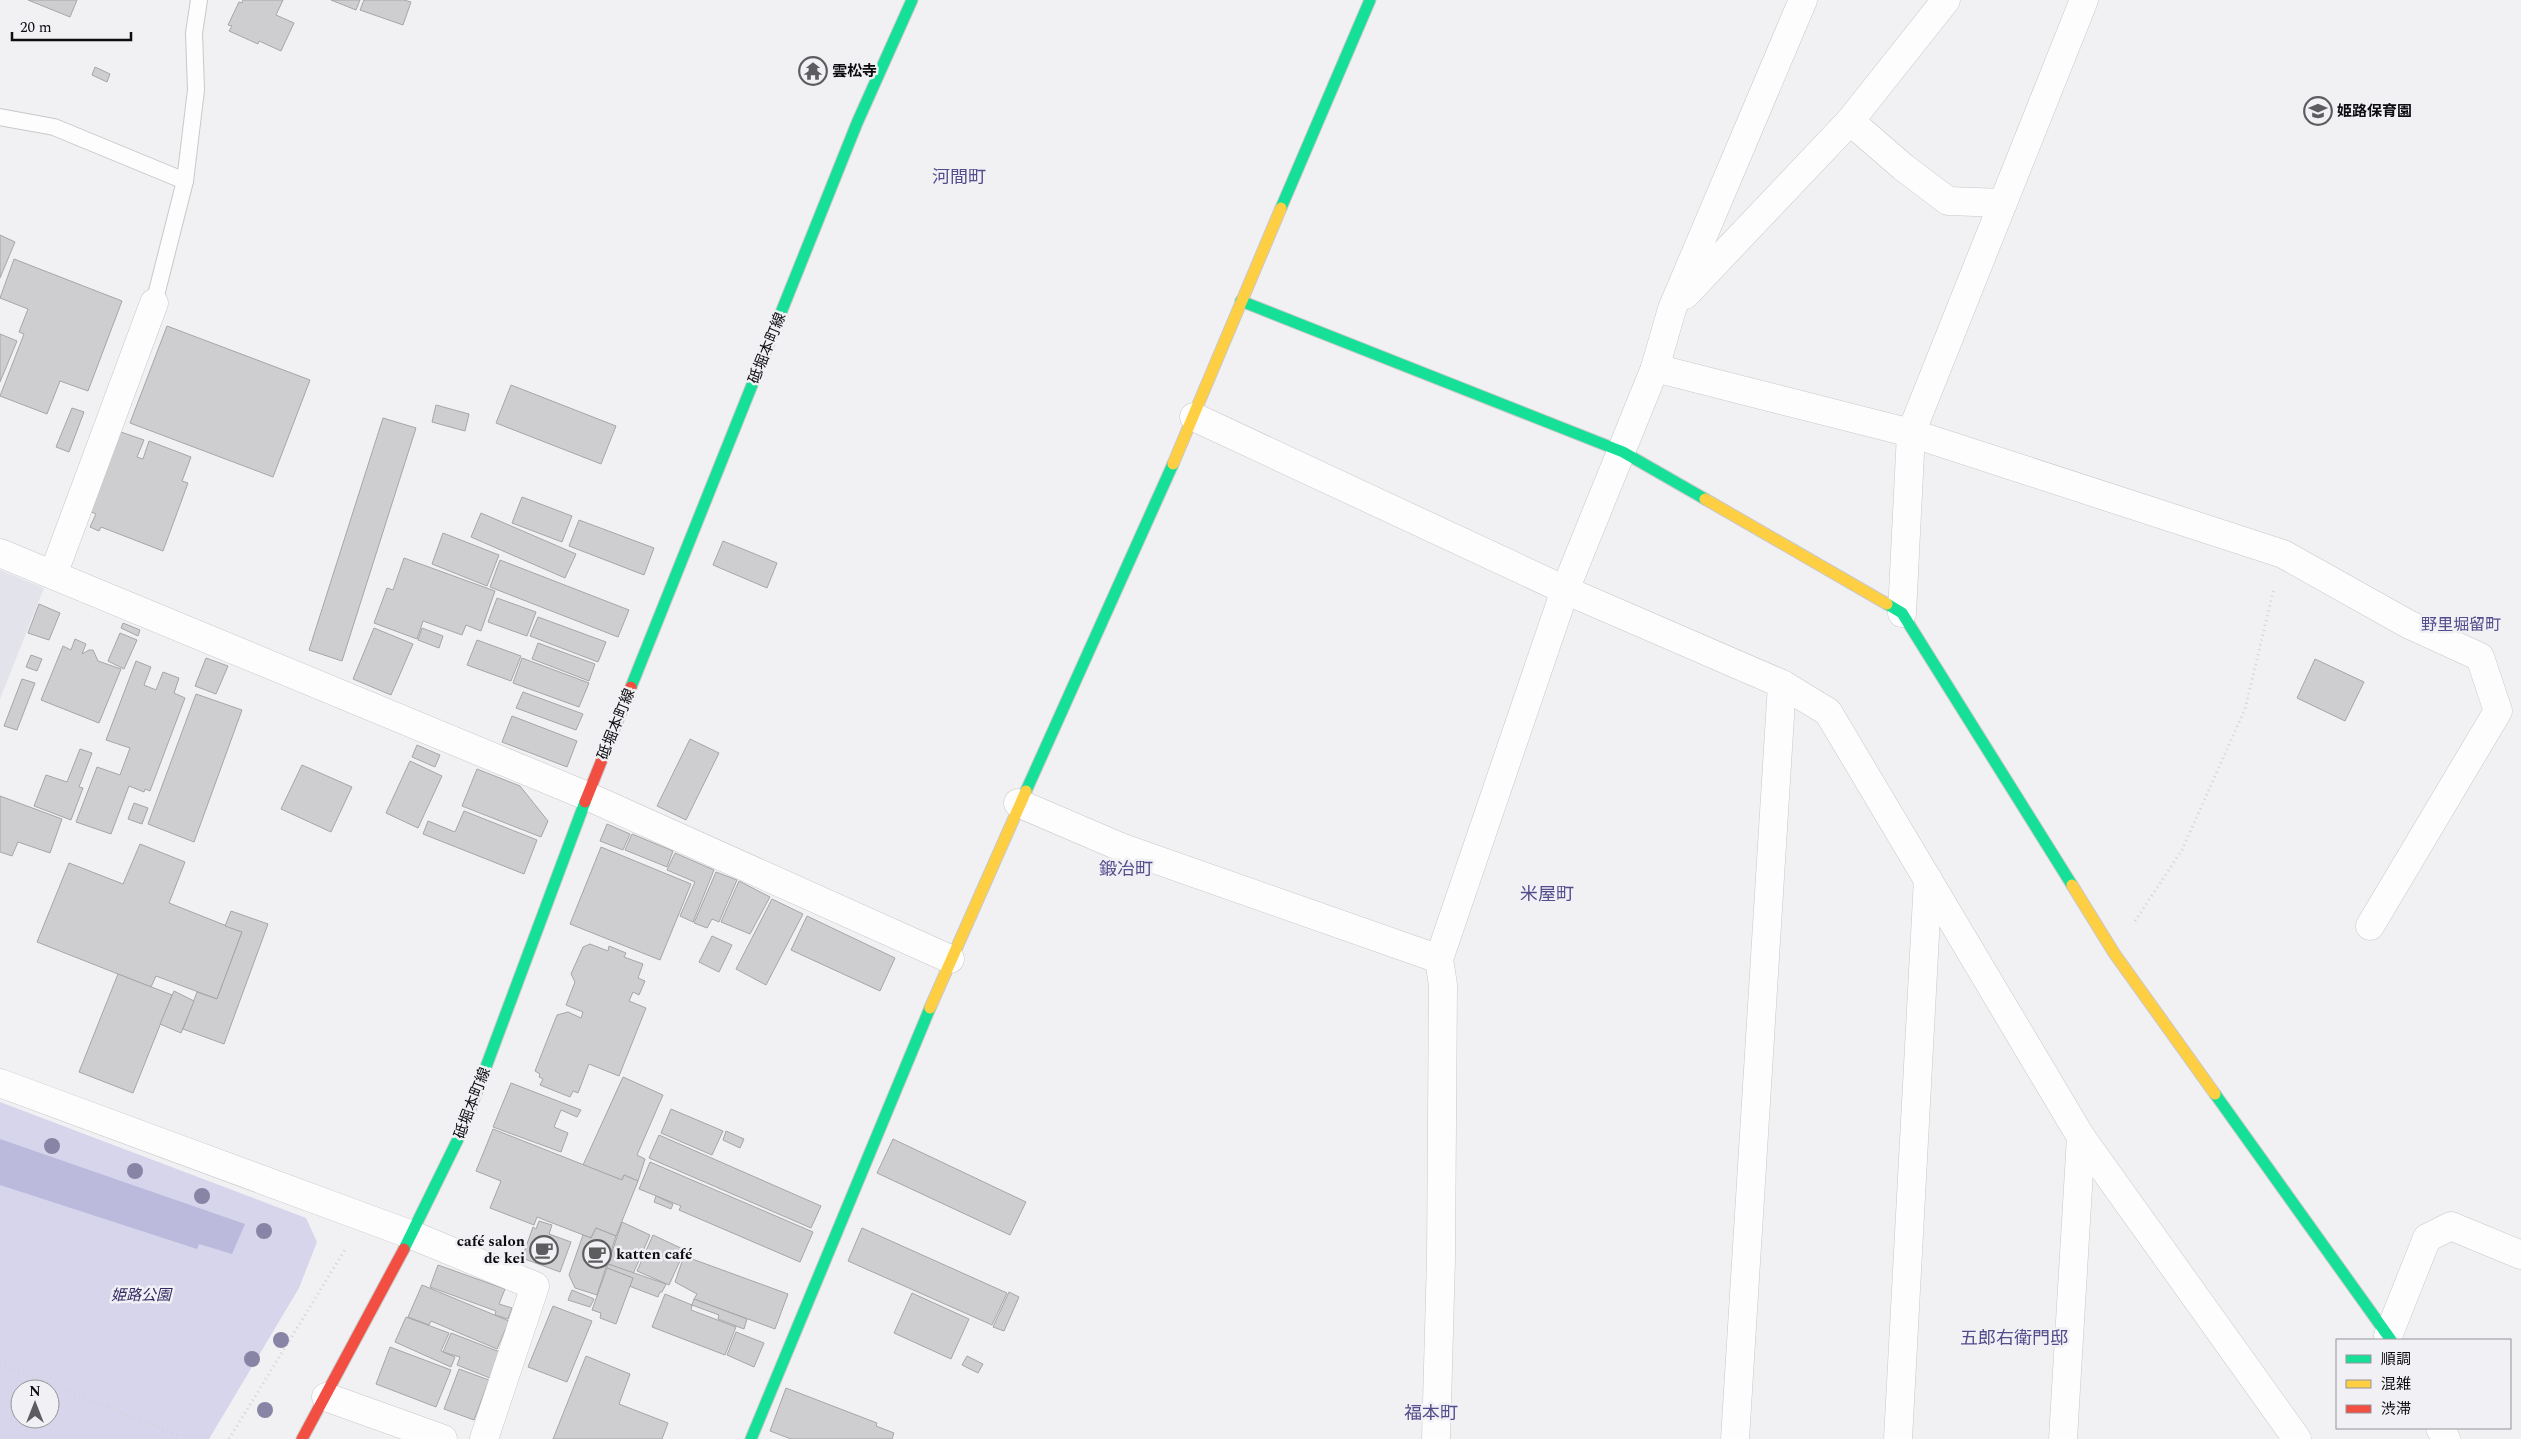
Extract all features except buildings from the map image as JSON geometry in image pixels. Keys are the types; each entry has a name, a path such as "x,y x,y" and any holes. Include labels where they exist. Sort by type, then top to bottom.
{"street":[{"name":"砥堀本町線","path":"302,1439 412,1235 462,1131 587,796 850,142 912,0"},
{"path":"751,1439 950,959 1018,803 1194,417 1241,301 1370,0"},
{"path":"1436,1439 1441,1258 1443,995 1439,958 1565,590 1655,368 1672,309 1803,0"},
{"path":"1672,309 1850,121 1946,0"},
{"path":"1902,613 1911,433 2084,0"},
{"path":"1850,121 1903,167 1948,201 2003,203"},
{"path":"1241,301 1622,452 1902,613 2114,953 2340,1273 2389,1338"},
{"path":"53,575 154,303"},
{"path":"1655,368 1911,433 2283,554 2408,624 2480,657 2510,715 2370,926"},
{"path":"1194,417 1565,590 1782,684 1828,712 2081,1137 2297,1439"},
{"path":"0,554 587,796 950,959"},
{"path":"1735,1439 1782,684"},
{"path":"1018,803 1124,848 1439,958"},
{"path":"1898,1439 1928,879"},
{"path":"0,1084 412,1235 534,1286 484,1439"},
{"path":"2063,1439 2081,1137"},
{"path":"2389,1338 2427,1238 2452,1226 2521,1255"},
{"path":"326,1397 443,1439"}],"lane":[{"path":"154,303 185,181 196,90 194,32 199,0"},
{"path":"0,117 54,127 185,181"}],"path":[{"path":"2114,953 2182,850 2244,710 2283,554"},
{"path":"229,1439 365,1218"},
{"path":"0,1364 180,1436"}],"shaded area":[{"path":"0,570 44,588 0,699"},
{"path":"0,1139 245,1224 232,1254 199,1244 197,1249 0,1185"}],"green space":[{"name":"姫路公園","path":"0,1102 306,1218 317,1242 299,1288 209,1439 0,1439"}],"traffic: fast":[{"path":"631,687 857,123 912,0"},
{"path":"1281,208 1370,0"},
{"path":"1241,301 1623,452 1705,499"},
{"path":"1026,791 1173,464"},
{"path":"1887,604 1902,613 2072,885"},
{"path":"404,1249 462,1131 585,802"},
{"path":"751,1439 930,1008"},
{"path":"2215,1094 2390,1339"}],"traffic: slow":[{"path":"1173,464 1281,208"},
{"path":"1705,499 1887,604"},
{"path":"930,1008 1026,791"},
{"path":"2072,885 2114,953 2215,1094"}],"traffic: jam":[{"path":"585,802 631,687"},
{"path":"302,1439 404,1249"}],"place":[{"name":"雲松寺","path":"813,71"},
{"name":"姫路保育園","path":"2318,111"},
{"name":"café salon de kei","path":"544,1250"},
{"name":"katten café","path":"597,1254"}],"district":[{"name":"河間町","path":"959,177"},
{"name":"野里堀留町","path":"2461,624"},
{"name":"鍛冶町","path":"1126,869"},
{"name":"米屋町","path":"1547,894"},
{"name":"五郎右衛門邸","path":"2014,1338"},
{"name":"福本町","path":"1431,1413"}]}
